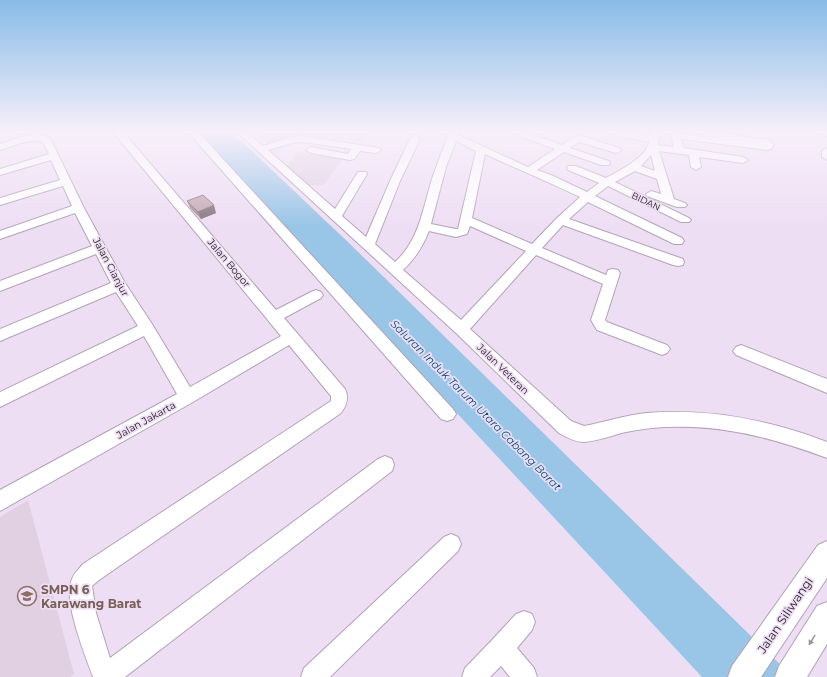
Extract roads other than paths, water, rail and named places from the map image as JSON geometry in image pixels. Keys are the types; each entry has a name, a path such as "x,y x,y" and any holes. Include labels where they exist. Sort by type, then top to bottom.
{"main road":[{"name":"Jalan Siliwangi","path":"743,677 827,554"},
{"path":"794,670 827,616"}],"street":[{"path":"0,172 28,164"},
{"name":"Jalan Cianjur","path":"58,164 78,208 92,230 99,248 119,285 147,328 187,397"},
{"name":"Jalan Bogor","path":"105,677 80,594 82,582 91,572 335,408 340,402 339,394 145,164"},
{"path":"221,164 447,414"},
{"name":"Jalan Veteran","path":"278,164 462,329 524,390 565,427 574,432 584,434 647,421 692,420 731,423 771,430 827,450"},
{"path":"368,246 403,164"},
{"path":"395,270 404,263 412,253 424,226 442,164"},
{"path":"424,226 460,233 463,231 478,164"},
{"path":"512,164 529,172 547,177 678,241"},
{"path":"529,172 542,164"},
{"path":"462,329 561,220 587,197 634,167 636,164"},
{"path":"660,164 669,201"},
{"path":"634,167 663,178"},
{"path":"572,168 681,205"},
{"path":"336,216 362,174"},
{"name":"BIDAN","path":"610,181 685,220"},
{"path":"0,202 66,182"},
{"path":"0,235 78,208"},
{"path":"466,220 534,249 612,278 598,320 602,326 662,349"},
{"path":"561,220 678,262"},
{"path":"0,286 99,248"},
{"path":"0,335 119,285"},
{"path":"274,317 316,295"},
{"path":"0,400 147,328"},
{"name":"Jalan Jakarta","path":"0,501 187,397 291,337"},
{"path":"741,350 827,386"},
{"path":"105,677 385,465"},
{"path":"313,677 451,544"},
{"path":"474,677 524,622"},
{"path":"501,647 525,677"}],"water":[{"name":"Saluran Induk Tarum Utara Cabang Barat","path":"225,164 265,164 350,244 793,677 702,677"}],"place":[{"name":"SMPN 6 Karawang Barat","path":"27,596"}]}
